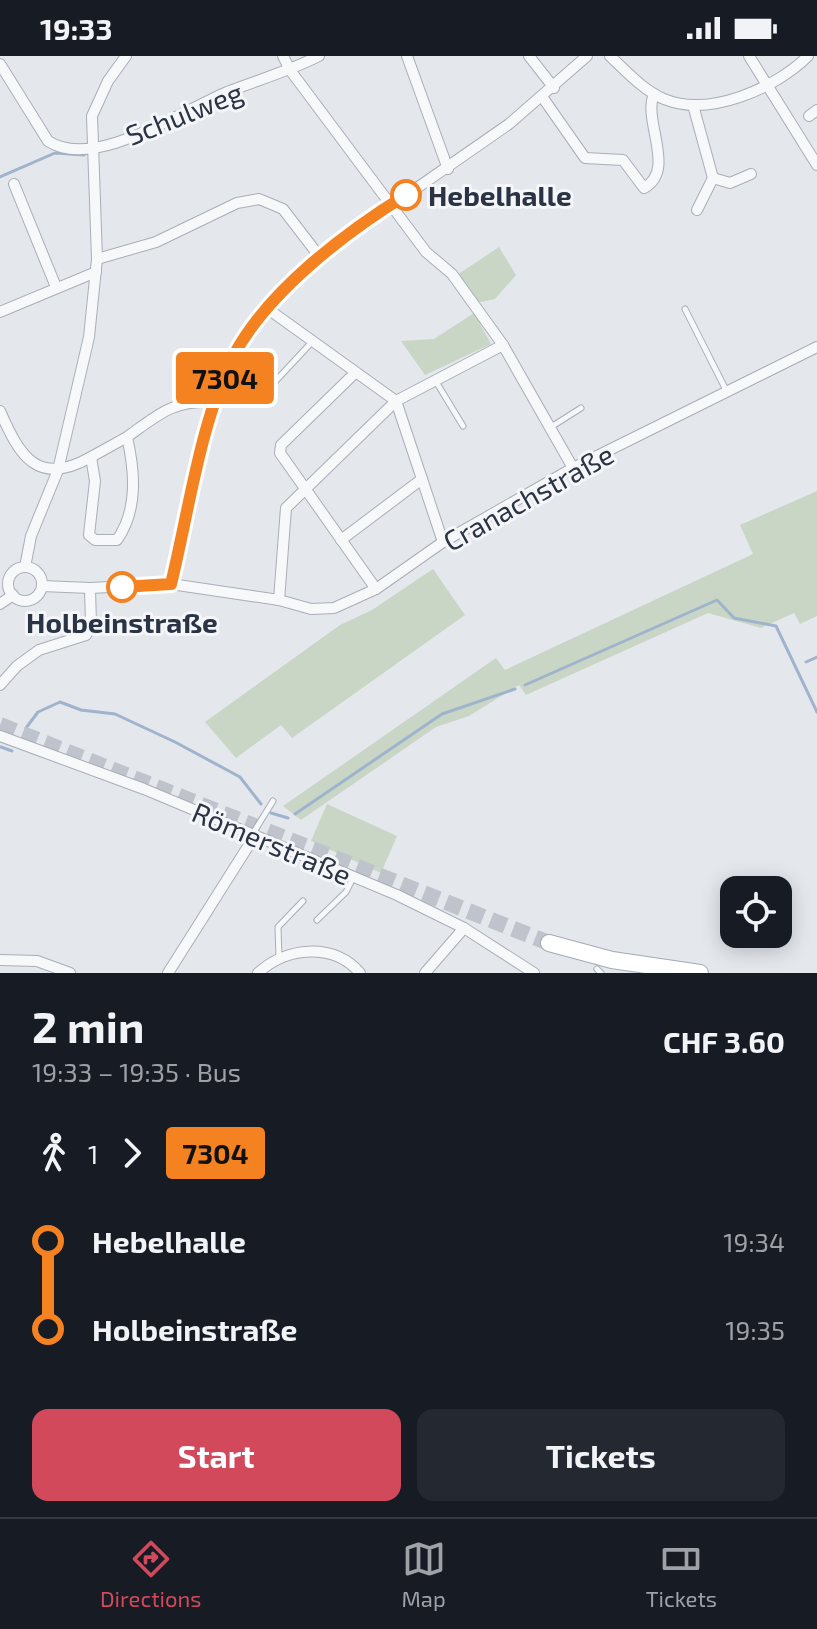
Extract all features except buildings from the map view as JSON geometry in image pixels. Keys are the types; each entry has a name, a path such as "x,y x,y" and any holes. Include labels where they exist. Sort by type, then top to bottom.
{"main road":[{"path":"549,943 612,960 700,973"}],"street":[{"path":"10,576 25,567 31,536 58,470 79,389 97,259 92,116 108,81 126,56"},
{"path":"283,56 290,70 426,252 452,274 503,345 573,468"},
{"name":"Schulweg","path":"92,149 158,125 228,92 319,56"},
{"path":"407,56 448,169"},
{"path":"529,56 554,88"},
{"path":"171,584 214,402 235,353 268,309 319,256 391,204 448,169 543,98 587,56"},
{"path":"610,56 654,94 693,105 732,98 766,86 808,56"},
{"path":"749,56 817,165"},
{"path":"0,64 48,141 60,149 92,149"},
{"path":"543,98 585,158 623,160 644,188 655,174 659,154 648,106 654,94"},
{"path":"693,105 713,178 697,210"},
{"path":"713,178 730,183 751,174"},
{"path":"14,184 56,287"},
{"path":"97,259 156,242 237,203 259,199 283,209 319,256"},
{"path":"0,312 96,272"},
{"path":"268,309 311,343 396,401 443,542"},
{"path":"42,586 90,588 171,584 279,600 286,508 396,401 503,345"},
{"name":"Cranachstraße","path":"279,600 311,609 334,608 376,589 443,542 573,468 817,347"},
{"path":"355,373 281,445 280,453 376,589"},
{"path":"0,411 16,447 29,463 58,470 71,468 127,437 169,407 189,401 214,402"},
{"path":"91,457 95,481 89,535 95,540 117,540 128,523 134,469 127,437"},
{"path":"341,540 422,479"},
{"path":"13,595 29,600 37,596 42,586 37,572 25,567"},
{"path":"0,569 10,576 13,595"},
{"path":"0,685 17,666 39,650 86,635 91,626 90,588"},
{"path":"0,604 13,595"},
{"name":"Römerstraße","path":"0,736 144,789 353,878 464,928 534,973"},
{"path":"168,973 253,836"},
{"path":"425,973 464,928"},
{"path":"258,973 279,959 318,951 345,961 360,973"},
{"path":"0,960 37,961 70,973"}],"lane":[{"path":"685,309 727,392"},
{"path":"257,401 311,343"},
{"path":"435,380 463,426"},
{"path":"550,427 581,408"},
{"path":"253,836 273,801"},
{"path":"317,920 346,892 353,878"},
{"path":"279,959 278,927 303,901"}],"green space":[{"path":"499,247 516,275 495,299 476,303 454,277"},
{"path":"474,313 491,344 425,375 401,341 434,339"},
{"path":"817,491 817,616 800,624 794,613 761,628 708,613 526,695 519,685 469,716 436,727 301,820 283,806 496,658 505,670 753,554 740,525"},
{"path":"433,569 465,615 292,738 281,725 236,758 205,722 340,625 372,610"},
{"path":"327,804 397,836 381,873 311,841"}],"waterway":[{"path":"0,177 55,153 84,155"},
{"path":"525,685 717,600 734,618 776,626 817,712"},
{"path":"806,662 817,657"},
{"path":"295,814 442,714 515,689"},
{"path":"26,728 38,712 60,702 81,710 115,714 240,777 261,804"},
{"path":"1,747 12,751"},
{"path":"271,813 288,818"}],"tunnel":[{"path":"0,725 549,943"}],"bus line":[{"name":"7304","path":"122,587 171,584 214,402 235,353 268,309 319,256 406,195"}],"place":[{"name":"Hebelhalle","path":"406,195"},
{"name":"Holbeinstraße","path":"122,587"}]}
